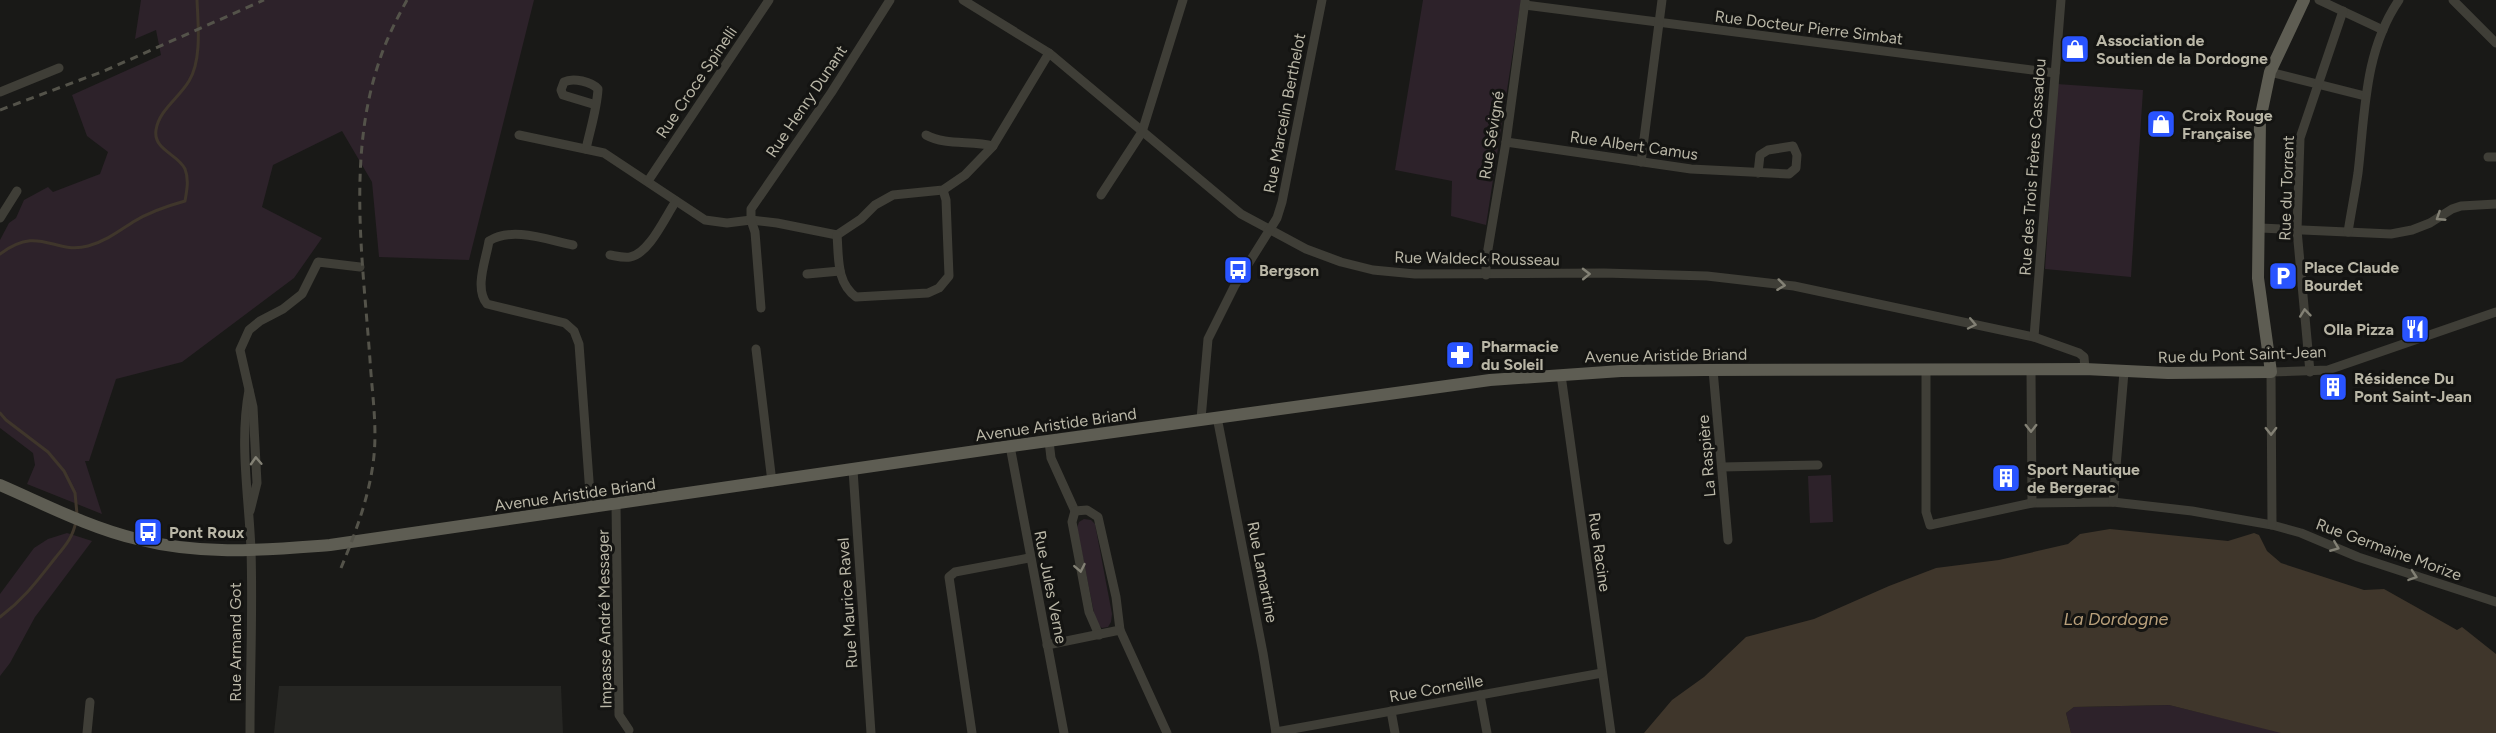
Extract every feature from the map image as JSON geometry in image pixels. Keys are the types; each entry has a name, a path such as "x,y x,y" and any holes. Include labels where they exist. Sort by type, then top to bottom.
{"main road":[{"path":"2271,372 2258,278 2260,120 2270,72 2304,0"},
{"name":"Rue du Pont Saint-Jean","path":"2085,369 2124,372 2271,372"},
{"name":"Avenue Aristide Briand","path":"0,485 93,524 137,539 176,546 251,551 330,545 1010,446 1490,380 1621,371 2085,369"}],"street":[{"name":"Rue Croce Spinelli","path":"648,181 769,0"},
{"name":"Rue Henry Dunant","path":"751,220 751,209 831,93 890,0"},
{"name":"Rue Waldeck Rousseau","path":"963,0 1049,53 1241,213 1306,249 1373,270 1415,274 1604,273 1718,277 1794,286 2034,337 2079,353 2084,357 2085,369"},
{"path":"1101,195 1142,132 1183,0"},
{"name":"Rue Marcelin Berthelot","path":"1201,420 1208,339 1231,292 1276,218 1282,202 1322,0"},
{"path":"1641,162 1662,0"},
{"name":"Rue des Trois Frères Cassadou","path":"2034,337 2061,0"},
{"path":"2319,0 2383,30"},
{"path":"2349,232 2358,174 2365,96 2383,30 2399,0"},
{"path":"2452,0 2496,43"},
{"name":"Rue Docteur Pierre Simbat","path":"1525,2 1658,24 2055,73"},
{"name":"Rue Sévigné","path":"1486,274 1486,261 1506,142 1525,2"},
{"name":"Rue du Torrent","path":"2310,372 2297,230 2300,138 2343,11"},
{"path":"519,135 610,156 705,220 727,224 751,220 837,235 861,219 875,205 893,195 943,190 965,175 993,146 1049,53"},
{"path":"0,92 59,68"},
{"path":"2270,72 2365,96"},
{"path":"586,149 596,105"},
{"path":"926,135 935,140 993,146"},
{"name":"Rue Albert Camus","path":"1506,142 1691,169 1758,173 1789,174 1796,168 1797,155 1793,146 1768,150 1760,155 1758,173"},
{"path":"837,235 840,271 847,291 856,297 928,293 939,288 949,276 946,200 943,190"},
{"path":"0,218 17,191"},
{"path":"610,255 627,258 639,254 646,248 676,201"},
{"path":"2260,228 2391,234 2430,223 2452,209 2462,206 2496,204"},
{"path":"751,220 755,232 761,308"},
{"path":"573,245 512,234 499,234 489,241 481,285 482,297 487,304 565,323 574,331 579,344 591,508"},
{"name":"Rue Armand Got","path":"250,733 251,551 244,416 249,390 240,350 249,330 302,294 318,262 360,267"},
{"path":"807,274 840,271"},
{"name":"Rue du Pont Saint-Jean","path":"2271,372 2328,370 2496,312"},
{"path":"756,349 772,482"},
{"name":"Rue Germaine Morize","path":"1926,369 1926,512 1930,525 2032,503 2113,502 2192,511 2272,525 2496,602"},
{"name":"La Raspière","path":"1713,370 1728,540"},
{"path":"2031,370 2032,503"},
{"path":"2113,502 2124,372"},
{"path":"2271,372 2272,525"},
{"name":"Rue Racine","path":"1561,375 1611,733"},
{"name":"Rue Lamartine","path":"1217,417 1261,641 1276,733"},
{"path":"1049,441 1051,458 1075,511 1072,522 1089,612 1099,635"},
{"name":"Rue Jules Verne","path":"1010,446 1029,558 1064,733"},
{"path":"1722,467 1818,465"},
{"name":"Rue Maurice Ravel","path":"853,470 871,733"},
{"name":"Impasse André Messager","path":"616,505 619,715 629,730"},
{"path":"1075,511 1087,510 1098,518 1116,597 1120,630 1167,733"},
{"path":"972,733 949,577 955,572 1029,558"},
{"path":"1047,645 1120,630"},
{"name":"Rue Corneille","path":"1276,733 1602,673"},
{"path":"1480,695 1487,733"},
{"path":"87,733 90,702"},
{"path":"1391,711 1395,733"}],"shaded area":[{"path":"141,0 534,0 469,260 379,257 372,182 342,131 273,165 262,207 322,238 294,278 182,362 116,379 89,461 85,461 102,514 27,484 35,465 33,453 0,428 0,240 9,223 16,218 24,200 48,187 53,192 100,174 108,152 87,136 72,95 161,55 156,30 135,39"},
{"path":"1423,0 1521,0 1486,225 1451,216 1452,181 1395,170"},
{"path":"2057,84 2143,90 2131,277 2045,269"},
{"path":"1831,475 1833,522 1810,523 1808,476"},
{"path":"1084,519 1091,520 1095,524 1112,614 1108,627 1102,628 1096,623 1077,528 1079,522"},
{"path":"67,533 92,541 35,617 10,663 0,676 0,594 34,548 48,539"},
{"path":"279,686 561,686 563,733 274,733"},
{"path":"2169,705 2281,733 2071,733 2066,713 2074,707"}],"water":[{"name":"La Dordogne","path":"2110,529 2228,541 2254,533 2259,535 2267,551 2281,563 2364,590 2384,589 2457,630 2462,627 2496,654 2496,733 2281,733 2169,705 2074,707 2066,713 2071,733 1644,733 1672,700 1704,677 1746,637 1814,619 1936,568 1999,560 2068,544 2080,534"}],"waterway":[{"path":"0,254 26,241 76,248 95,244 145,215 185,201 187,189 185,169 158,142 156,130 161,116 189,81 196,63 198,52 197,0"},
{"path":"0,413 48,452 64,471 75,493 77,514"},
{"path":"0,617 30,589 63,549 76,521"}],"railway":[{"path":"0,110 104,71 264,0"},
{"path":"341,568 364,504 371,477 375,438 361,248 360,172 363,135 369,98 379,62 407,0"}],"place":[{"name":"Association de Soutien de la Dordogne","path":"2075,49"},
{"name":"Croix Rouge Française","path":"2161,124"},
{"name":"Bergson","path":"1238,270"},
{"name":"Place Claude Bourdet","path":"2283,276"},
{"name":"Olla Pizza","path":"2415,329"},
{"name":"Pharmacie du Soleil","path":"1460,355"},
{"name":"Résidence Du Pont Saint-Jean","path":"2333,387"},
{"name":"Sport Nautique de Bergerac","path":"2006,478"},
{"name":"Pont Roux","path":"148,532"}]}
